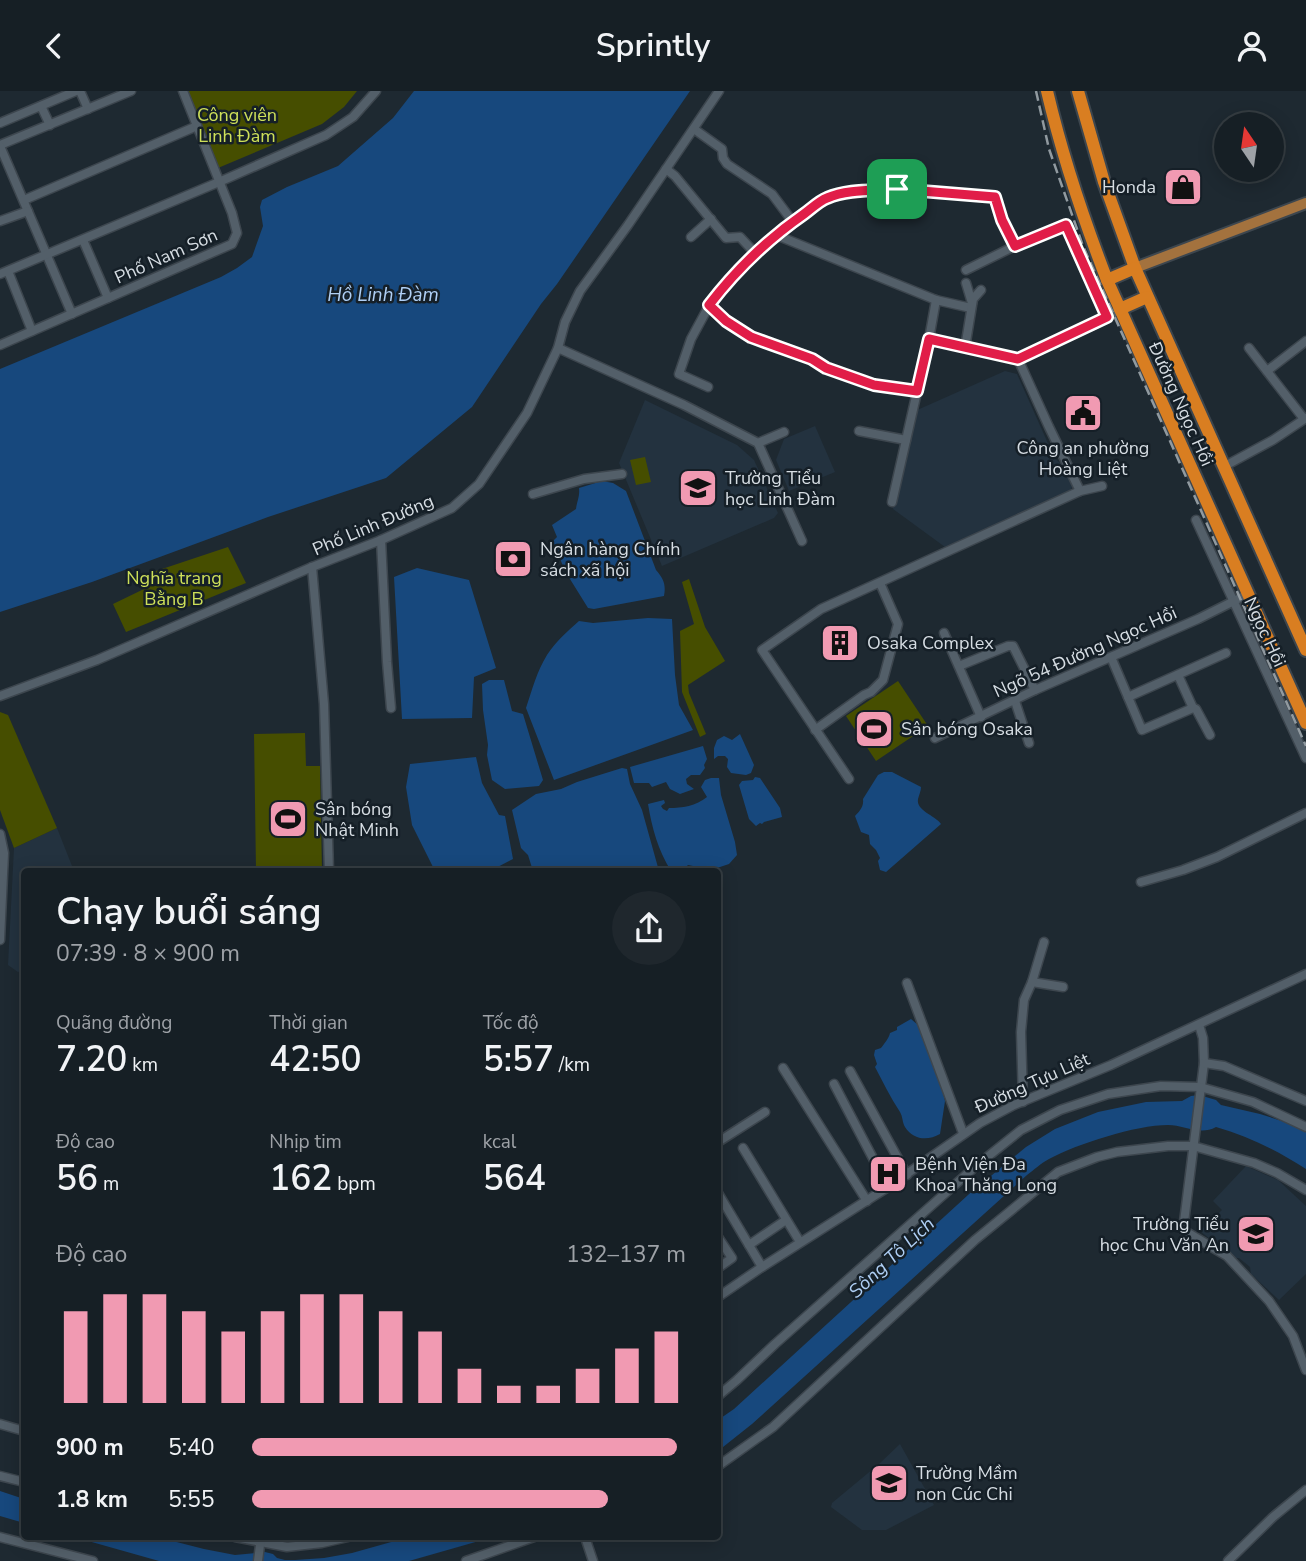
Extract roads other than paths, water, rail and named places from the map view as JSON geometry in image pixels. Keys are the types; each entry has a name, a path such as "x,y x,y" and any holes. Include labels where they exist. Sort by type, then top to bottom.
{"highway":[{"name":"Đường Ngọc Hồi","path":"1047,91 1065,160 1107,280 1248,594 1301,697 1306,723"},
{"name":"Đường Ngọc Hồi","path":"1078,91 1093,149 1135,268 1306,650"},
{"path":"1107,280 1135,268"},
{"path":"1120,309 1147,297"}],"main road":[{"path":"1135,268 1306,203"}],"street":[{"path":"0,123 78,91 88,109"},
{"name":"Phố Nam Sơn","path":"0,345 232,244 237,233 232,213 183,91"},
{"path":"32,331 4,273 326,135 353,117 376,91"},
{"name":"Phố Linh Đường","path":"0,697 97,660 452,509 479,484 527,412 558,348 565,322 580,291 719,91"},
{"path":"72,314 0,146 125,92"},
{"path":"41,106 50,125"},
{"path":"24,200 197,127"},
{"path":"694,129 722,149 727,164 772,194 793,222"},
{"path":"666,169 675,176 726,238 740,237 755,253"},
{"path":"708,387 679,374 691,339 709,305 755,253 826,198 857,191 897,189 995,197 1002,220 1015,246"},
{"path":"0,221 28,211"},
{"path":"691,237 711,219"},
{"path":"966,270 1066,225 1107,317"},
{"path":"776,235 936,300 972,303"},
{"path":"83,240 108,298"},
{"path":"965,348 972,303 966,283"},
{"path":"972,303 981,290"},
{"path":"892,502 936,300"},
{"path":"709,305 726,321 751,337 874,385 917,391"},
{"path":"929,337 1018,359 1120,309"},
{"path":"1267,371 1306,341"},
{"path":"558,348 684,405 758,443 802,541"},
{"path":"1223,467 1273,440 1305,418 1249,348"},
{"path":"1018,359 1080,491"},
{"path":"859,431 906,440"},
{"path":"758,443 784,432"},
{"path":"533,495 584,479 622,474"},
{"path":"849,779 762,650 821,609 1080,491 1102,486"},
{"name":"Ngọc Hồi","path":"1196,520 1306,758"},
{"path":"381,540 391,708"},
{"path":"312,567 324,704 329,868"},
{"path":"815,730 871,692 883,680 898,624 880,583"},
{"name":"Ngõ 54 Đường Ngọc Hồi","path":"935,738 1248,594"},
{"path":"944,633 981,717"},
{"path":"959,666 1013,646 1035,690"},
{"path":"1128,697 1226,653"},
{"path":"1111,657 1142,730 1193,708"},
{"path":"1178,675 1193,708 1210,735"},
{"path":"1014,701 1029,743"},
{"path":"1141,882 1217,857 1306,813"},
{"path":"0,834 4,853 0,940"},
{"path":"1023,1102 1021,1032 1024,1000 1044,942"},
{"name":"Đường Tựu Liệt","path":"721,1295 907,1175 963,1133 995,1114 1305,978"},
{"path":"1032,982 1063,987"},
{"path":"907,983 963,1133"},
{"path":"1199,1025 1203,1038 1204,1063 1183,1230 1227,1256 1269,1301 1293,1336 1306,1370"},
{"path":"1204,1063 1224,1066 1254,1077 1306,1101"},
{"path":"783,1068 867,1201"},
{"path":"850,1071 907,1175"},
{"path":"834,1084 888,1187"},
{"path":"721,1393 976,1166 1021,1130 1060,1110 1108,1094 1161,1086 1200,1090 1253,1102 1306,1127"},
{"path":"721,1140 765,1112"},
{"path":"721,1464 773,1427 975,1240 1058,1172 1117,1151 1194,1142 1254,1163 1306,1190"},
{"path":"743,1147 800,1242"},
{"path":"721,1197 762,1267"},
{"path":"749,1245 786,1220"},
{"path":"721,1242 732,1258 721,1266"},
{"path":"0,1424 21,1430"},
{"path":"0,1476 21,1481"},
{"path":"1228,1561 1273,1517 1306,1490"},
{"path":"0,1537 93,1561"},
{"path":"242,1540 259,1548 335,1540"},
{"path":"466,1561 526,1540"},
{"path":"586,1540 593,1561"}],"water":[{"name":"Hồ Linh Đàm","path":"414,91 690,91 472,407 386,478 0,612 0,369 237,268 252,257 263,226 260,207 262,200 338,166 393,118"},
{"path":"602,481 613,483 626,491 656,570 664,582 664,596 588,608 565,571 553,541 557,537 552,525 576,509 579,488"},
{"path":"417,568 469,580 496,668 474,677 472,718 402,719 394,577"},
{"path":"648,618 672,619 679,705 693,730 554,780 526,708 547,655 579,621 593,623"},
{"path":"489,680 504,680 512,711 523,714 543,780 539,786 505,789 492,780 487,755 482,684"},
{"path":"740,734 754,765 751,773 746,775 731,773 725,756 714,759 717,740 724,736 732,740"},
{"path":"703,746 707,759 705,768 700,775 691,775 686,779 687,784 694,789 680,794 670,789 666,782 652,787 649,783 634,783 630,767"},
{"path":"476,757 482,783 499,815 505,816 513,859 496,868 434,868 412,825 406,787 410,764"},
{"path":"622,768 627,769 658,868 532,868 528,855 521,848 512,810 536,794 561,789"},
{"path":"892,772 921,787 918,799 920,807 941,824 886,872 880,870 880,858 870,844 869,835 861,832 855,816 878,775"},
{"path":"755,777 760,778 780,808 782,817 756,826 749,819 739,785 742,781 753,780"},
{"path":"719,778 737,855 729,864 717,868 688,865 685,868 669,868 656,839 648,804 664,800 665,803 661,806 667,811 669,808 698,803 707,797 701,787 705,780"},
{"path":"911,1019 918,1025 938,1073 945,1101 940,1134 931,1138 916,1137 908,1131 875,1067 875,1050 881,1048 890,1033"},
{"path":"1199,1095 1216,1100 1221,1105 1260,1114 1306,1131 1306,1169 1263,1145 1216,1127 1204,1130 1174,1125 1140,1128 1107,1136 1061,1153 1027,1175 752,1424 721,1449 721,1418 968,1195 1026,1147 1055,1129 1098,1112 1146,1102 1182,1101"},
{"path":"0,1491 21,1498 21,1522 0,1516"},
{"path":"85,1540 169,1540 235,1555 265,1552 277,1558 295,1560 352,1553 398,1540 482,1540 409,1561 159,1561"}],"railway":[{"path":"1036,91 1049,149 1083,246 1306,746"}],"place":[{"name":"Honda","path":"1183,187"},
{"name":"Công an phường Hoàng Liệt","path":"1083,413"},
{"name":"Trường Tiểu học Linh Đàm","path":"698,488"},
{"name":"Ngân hàng Chính sách xã hội","path":"513,559"},
{"name":"Osaka Complex","path":"840,643"},
{"name":"Sân bóng Osaka","path":"874,729"},
{"name":"Sân bóng Nhật Minh","path":"288,819"},
{"name":"Bệnh Viện Đa Khoa Thăng Long","path":"888,1174"},
{"name":"Trường Tiểu học Chu Văn An","path":"1256,1234"},
{"name":"Trường Mầm non Cúc Chi","path":"889,1483"}],"park label":[{"name":"Công viên Linh Đàm","path":"237,126"},
{"name":"Nghĩa trang Bằng B","path":"174,588"}],"water label":[{"name":"Sông Tô Lịch","path":"891,1257"}]}
